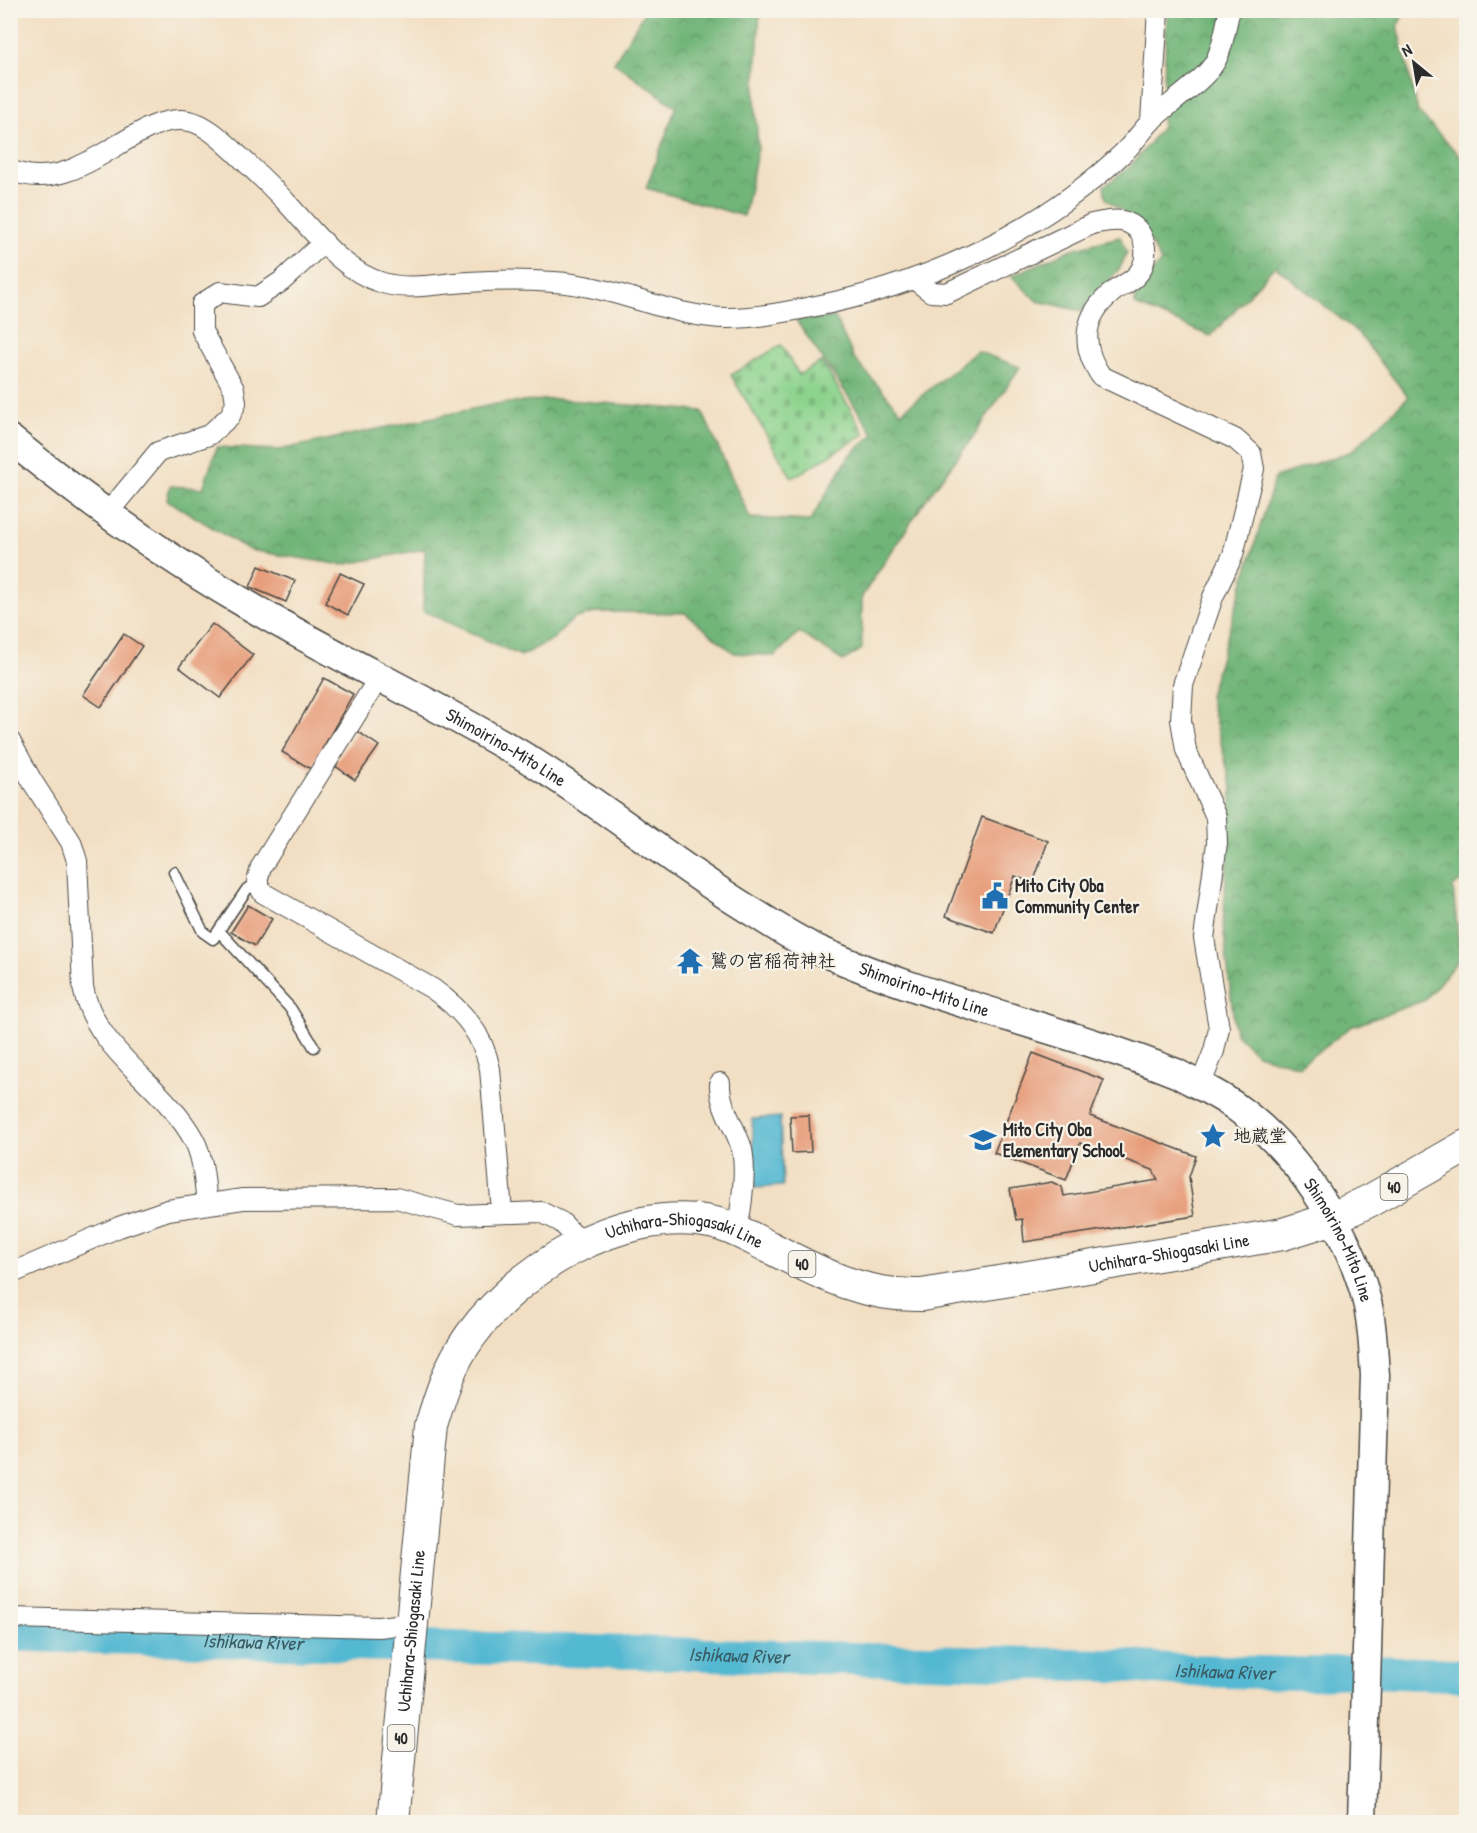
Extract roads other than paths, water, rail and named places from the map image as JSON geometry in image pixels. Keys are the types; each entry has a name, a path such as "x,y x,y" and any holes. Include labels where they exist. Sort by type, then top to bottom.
{"main road":[{"name":"Shimoirino-Mito Line","path":"10,440 106,515 242,602 380,676 559,779 720,892 819,950 886,976 1150,1063 1200,1086 1236,1107 1267,1132 1295,1162 1331,1219 1360,1278 1373,1331 1375,1375 1362,1822"},
{"name":"Uchihara-Shiogasaki Line","path":"393,1822 431,1426 449,1373 461,1350 494,1309 531,1275 583,1244 622,1227 664,1219 716,1223 735,1230 836,1281 897,1296 964,1290 1283,1234 1331,1219 1467,1146"}],"street":[{"path":"1152,120 1158,10"},
{"path":"10,170 34,177 51,177 70,171 151,128 177,119 193,121 228,146 352,268 384,283 405,286 473,281 558,282 606,290 684,312 724,319 769,315 843,302 914,279 1016,232 1055,207 1123,153 1152,120 1214,65 1230,10"},
{"path":"914,279 931,291 947,293 1092,225 1112,221 1129,223 1143,239 1146,250 1144,263 1137,275 1095,308 1089,324 1088,344 1091,362 1101,376 1235,439 1251,453 1254,469 1233,555 1213,597 1183,685 1181,720 1186,750 1216,817 1217,843 1204,938 1219,1028 1214,1051 1200,1086"},
{"path":"106,515 158,452 209,435 230,416 236,403 234,389 202,331 202,304 220,292 258,297 282,281 324,242"},
{"path":"380,676 261,867 257,882 263,893 433,989 458,1007 472,1023 486,1053 490,1069 502,1212"},
{"path":"10,741 32,781 71,842 77,861 83,987 86,1005 104,1037 172,1108 194,1140 201,1156 207,1203"},
{"path":"720,1083 720,1093 742,1149 742,1211 735,1230"},
{"path":"10,1274 118,1227 168,1210 243,1199 396,1198 458,1215 541,1212 561,1222 583,1244"},
{"path":"10,1618 379,1627 410,1637"}],"lane":[{"path":"174,872 203,932 213,939 247,889 257,882"},
{"path":"219,932 291,1009 314,1047"}],"water":[{"path":"780,1117 783,1186 755,1188 752,1119"}],"waterway":[{"name":"Ishikawa River","path":"10,1635 1123,1666 1174,1670 1311,1674 1355,1671 1466,1675"}],"place":[{"name":"Mito City Oba Community Center","path":"995,896"},
{"name":"鷲の宮稲荷神社","path":"690,961"},
{"name":"地蔵堂","path":"1213,1136"},
{"name":"Mito City Oba Elementary School","path":"983,1140"}]}
